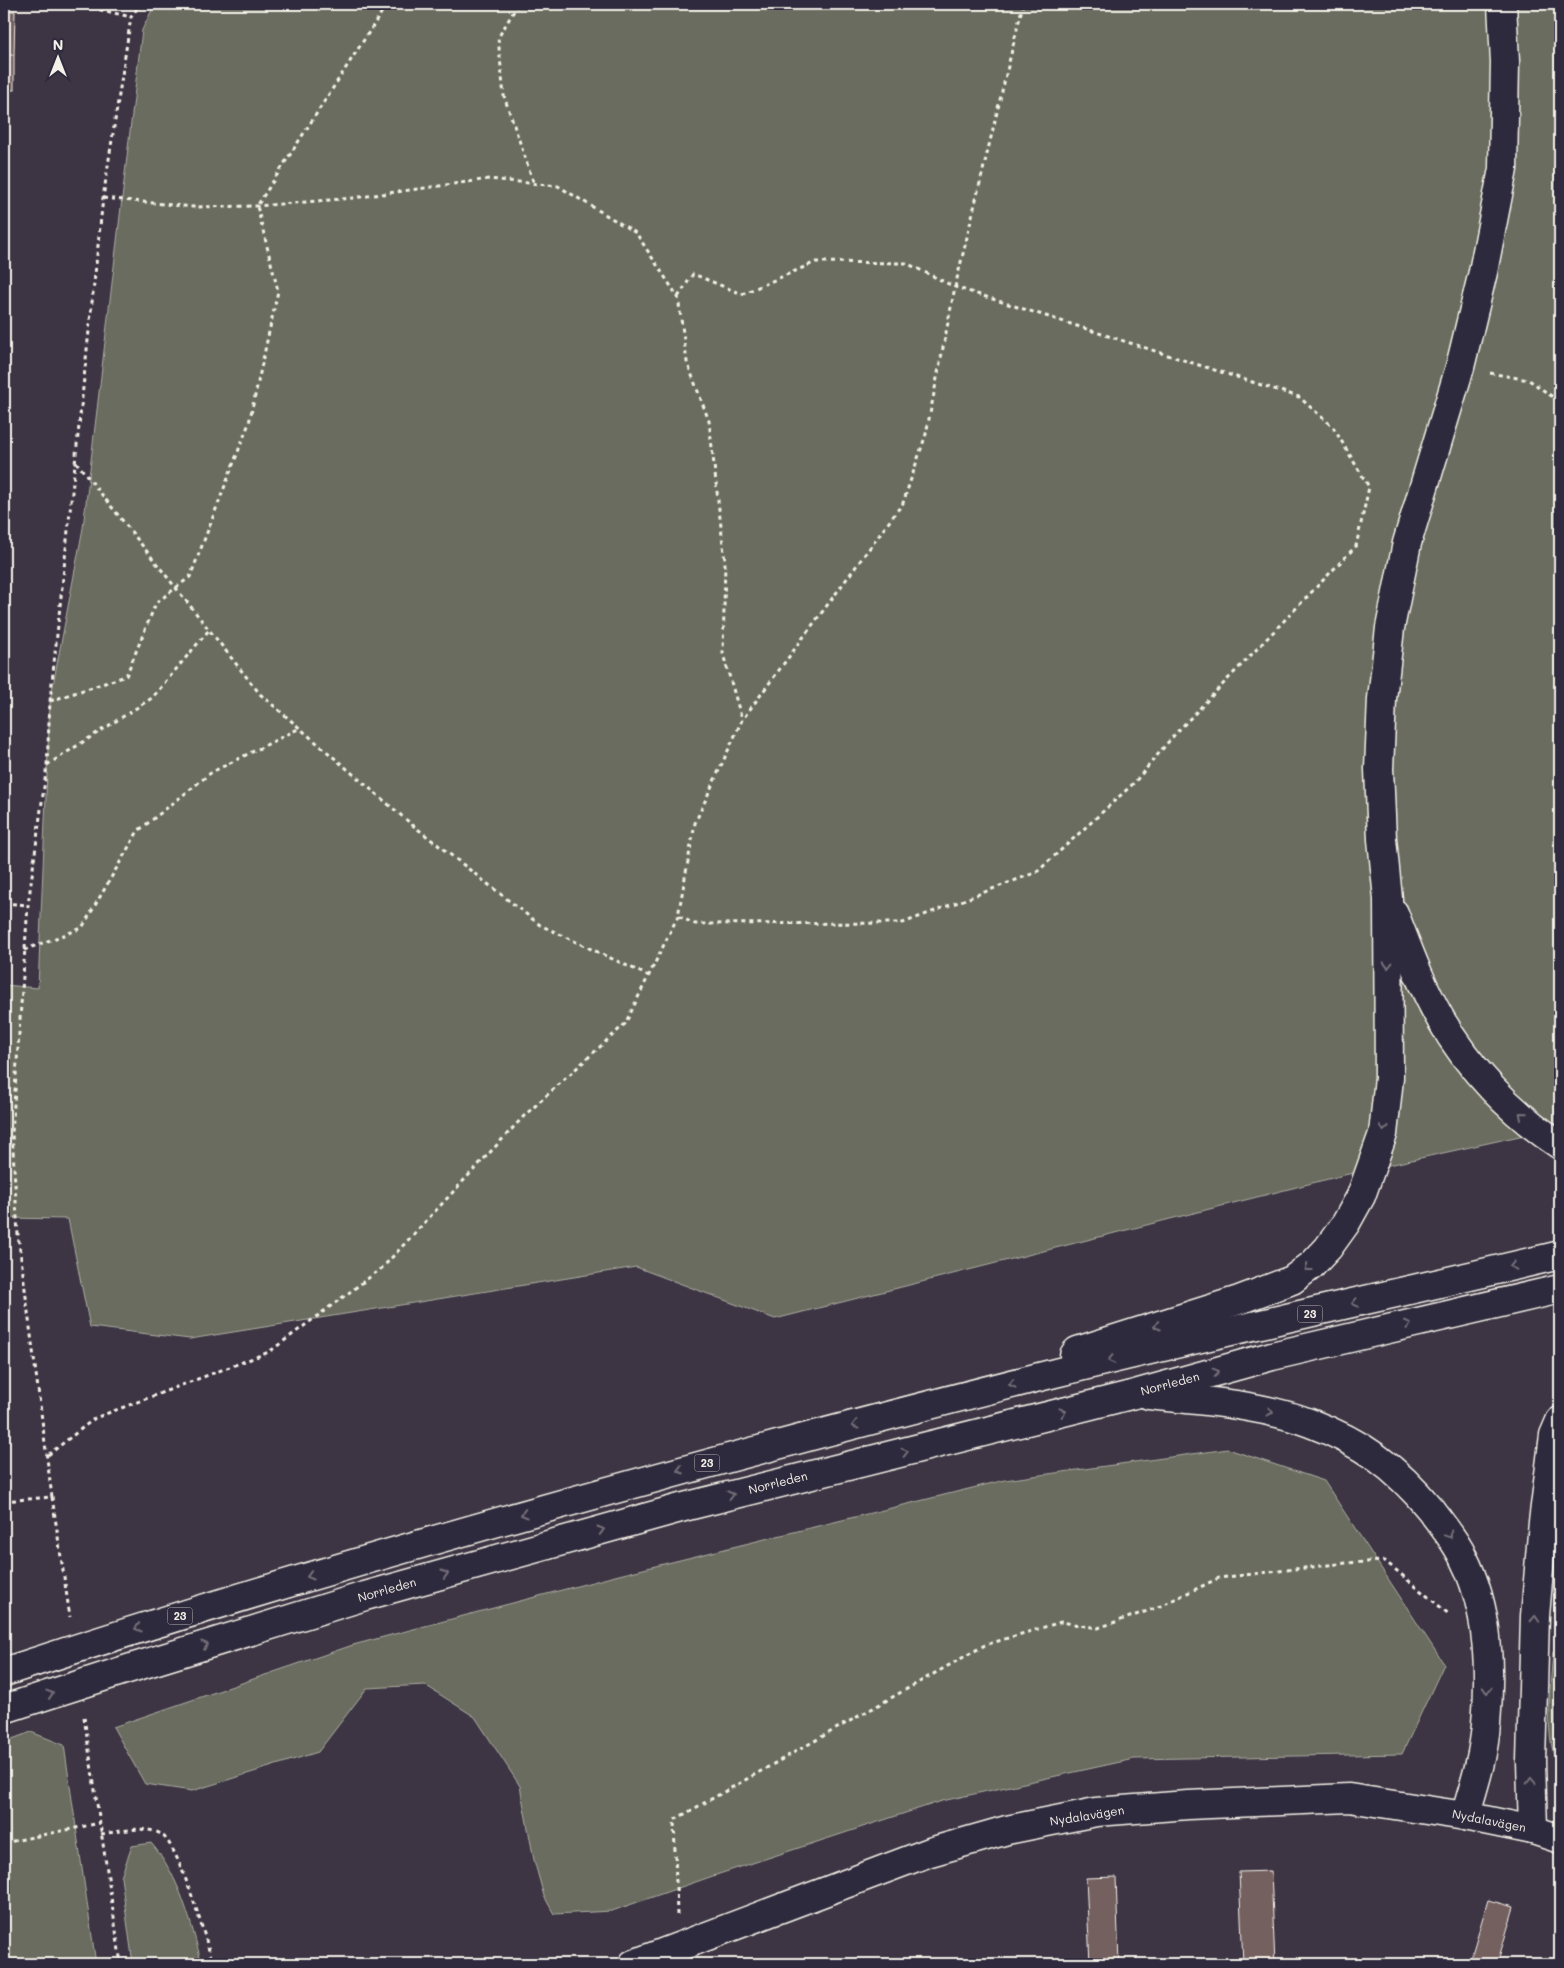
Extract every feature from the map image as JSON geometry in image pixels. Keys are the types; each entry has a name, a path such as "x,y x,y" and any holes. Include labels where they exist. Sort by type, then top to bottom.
{"main road":[{"path":"1059,1372 1077,1350 1239,1300 1292,1280 1312,1265 1333,1242 1361,1196 1384,1134 1389,1078 1388,899 1382,839 1379,769 1382,699 1390,628 1407,543 1460,367 1484,272 1504,169 1505,62 1502,4"},
{"path":"1388,899 1420,978 1440,1018 1464,1056 1521,1115 1560,1145"},
{"name":"23","path":"4,1672 132,1630 413,1545 675,1471 1059,1372 1560,1255"},
{"name":"Norrleden","path":"4,1709 225,1639 450,1572 684,1507 1135,1394 1272,1356 1560,1289"},
{"path":"1135,1394 1268,1410 1308,1422 1365,1448 1420,1496 1463,1556 1481,1603 1485,1627 1487,1654 1486,1725 1477,1773 1465,1816"},
{"path":"1533,1830 1531,1761 1535,1616 1542,1522 1554,1435 1560,1420"},
{"name":"Nydalavägen","path":"633,1964 930,1852 1007,1830 1096,1812 1188,1805 1349,1798 1465,1816 1533,1830 1560,1840"}],"path":[{"path":"76,4 131,17"},
{"path":"70,1621 18,1235 12,1133 28,905 47,765 50,701 103,198 131,17 140,4"},
{"path":"50,701 126,676 156,603 190,577 249,423 278,291 258,206 388,4"},
{"path":"518,4 498,38 504,96 534,184"},
{"path":"48,1454 95,1418 269,1352 382,1268 524,1116 625,1024 678,916 695,823 742,720 903,503 926,434 956,287 1023,4"},
{"path":"103,198 193,207 258,206 353,198 489,179 558,186 636,232 678,297 687,362 708,421 725,562 723,654 742,720"},
{"path":"678,297 693,274 742,294 816,262 906,263 956,287 1299,397 1333,427 1369,487 1356,546 1175,734 1134,783 1037,872 903,923 695,924 678,916"},
{"path":"1460,367 1529,380 1560,402"},
{"path":"75,462 260,694 410,823 540,925 648,976"},
{"path":"47,765 152,698 209,630"},
{"path":"24,950 82,928 138,831 212,772 300,728"},
{"path":"4,903 28,905"},
{"path":"4,1501 52,1497"},
{"path":"678,1948 674,1820 985,1645 1061,1622 1098,1628 1156,1608 1219,1578 1346,1563 1385,1561 1465,1628 1485,1627"},
{"path":"84,1713 121,1964"},
{"path":"4,1843 100,1823"},
{"path":"102,1834 143,1829 162,1835 178,1856 213,1964"}],"green space":[{"path":"155,4 1560,4 1560,1127 1344,1175 775,1319 636,1267 190,1339 90,1327 68,1219 4,1218 4,985 38,988 50,701 83,528 142,30"},
{"path":"1228,1449 1324,1481 1444,1664 1402,1754 1134,1759 942,1801 612,1911 554,1914 544,1896 534,1860 520,1786 475,1717 425,1685 367,1688 318,1752 192,1791 145,1784 113,1727 353,1645 619,1575 1005,1480"},
{"path":"1553,1652 1560,1652 1560,1772 1551,1743 1549,1713"},
{"path":"31,1732 64,1745 96,1964 4,1964 4,1742"},
{"path":"151,1843 170,1870 177,1885 189,1916 202,1964 133,1964 121,1877 132,1846"}],"building":[{"path":"4,11 15,11 14,55 4,55"},
{"path":"4,55 14,55 14,90 4,90"},
{"path":"4,125 6,125 4,167"},
{"path":"1271,1871 1275,1964 1243,1964 1239,1872"},
{"path":"1116,1877 1119,1964 1090,1964 1086,1878"},
{"path":"1488,1900 1514,1907 1497,1964 1469,1964"}]}
